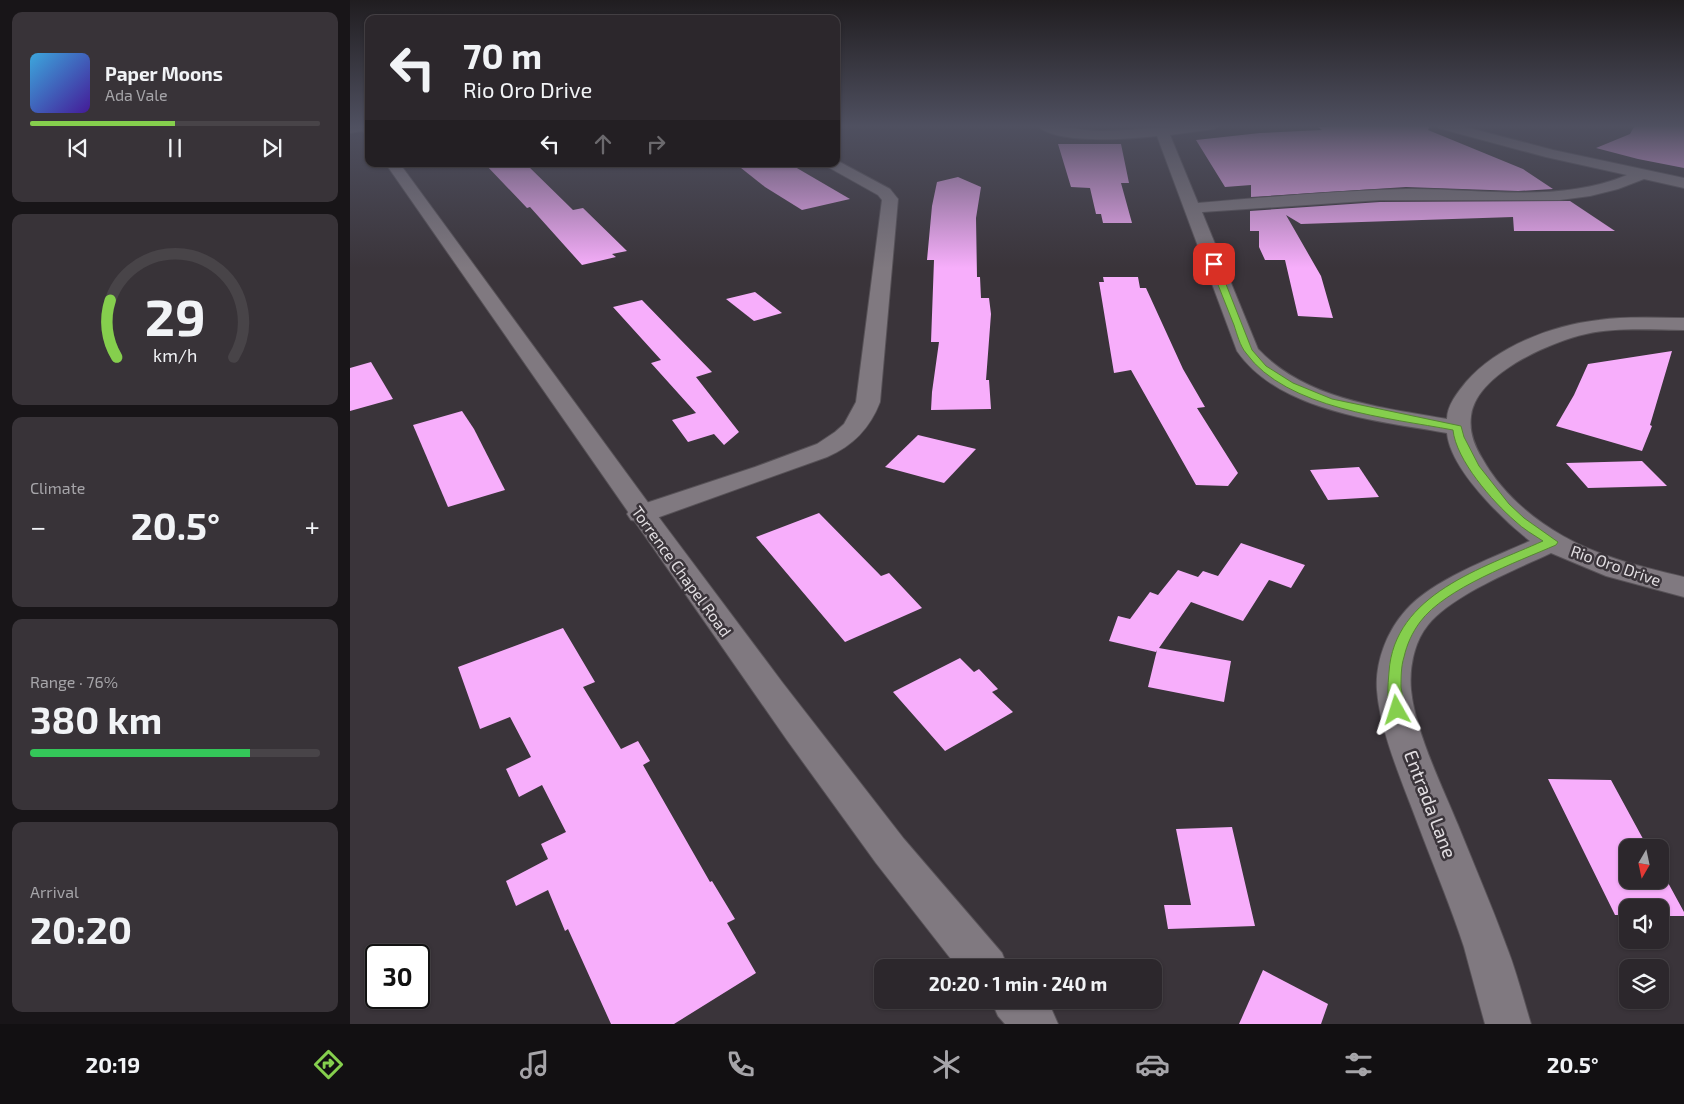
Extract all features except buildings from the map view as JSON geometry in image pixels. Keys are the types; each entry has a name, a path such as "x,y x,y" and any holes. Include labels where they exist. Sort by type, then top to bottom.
{"street":[{"name":"Torrence Chapel Road","path":"399,173 641,514 799,730 929,901 978,959"},
{"path":"641,514 754,477 819,452 850,433 864,413 868,402 890,199 884,192 850,173"},
{"path":"1178,173 1248,351 1262,368 1290,385 1329,401 1458,428 1460,411 1478,382 1497,365 1518,352 1565,333 1588,328 1616,325 1684,324"},
{"path":"1637,173 1684,183"},
{"path":"1192,208 1371,195 1536,195 1577,193 1617,186 1643,174"},
{"name":"Rio Oro Drive","path":"1458,428 1459,437 1474,467 1505,506 1520,520 1552,542 1592,560 1684,588"},
{"name":"Entrada Lane","path":"1508,1024 1485,946 1417,771 1397,710 1394,688 1396,659 1404,635 1416,618 1429,605 1480,574 1552,542"},
{"path":"1022,1009 1035,1024"}],"route":[{"path":"1214,264 1248,351 1262,368 1276,378 1310,395 1329,401 1458,428 1459,437 1474,467 1505,506 1520,520 1552,542 1480,574 1443,595 1416,618 1404,635 1396,659 1394,688 1397,710"}]}
